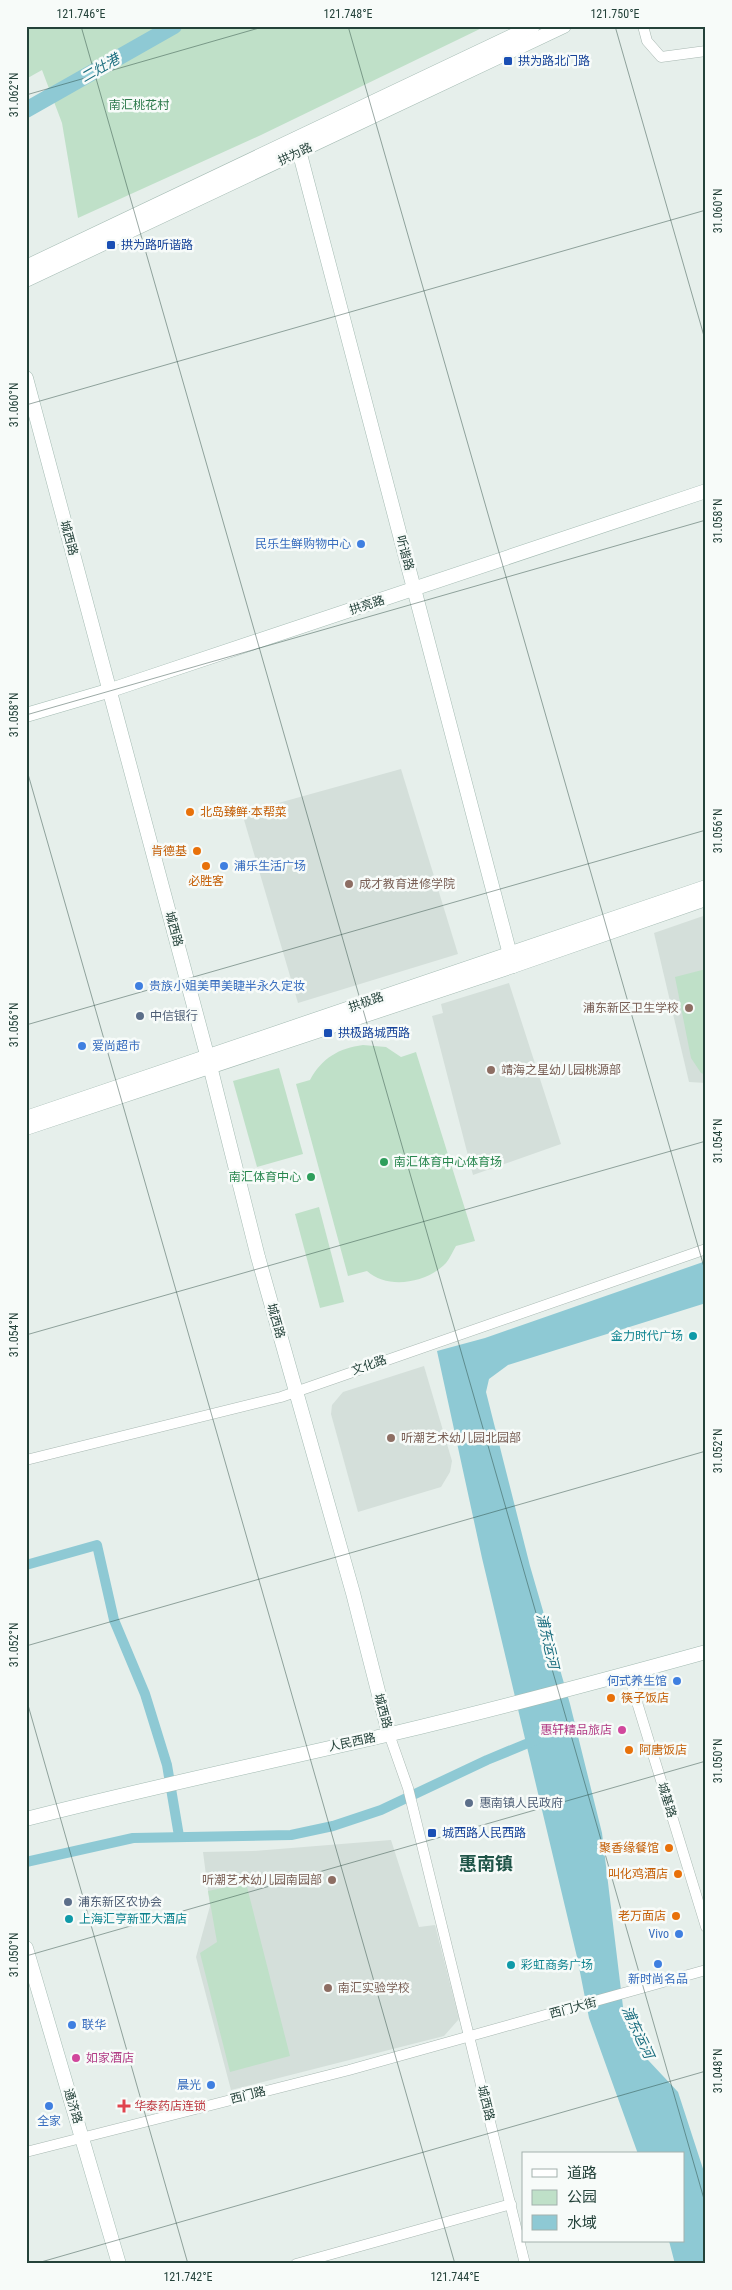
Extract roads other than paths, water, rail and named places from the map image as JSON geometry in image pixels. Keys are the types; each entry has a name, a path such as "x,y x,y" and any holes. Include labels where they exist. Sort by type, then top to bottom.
{"street":[{"name":"拱为路","path":"26,280 298,146 533,26"},
{"name":"拱为路","path":"26,267 564,26"},
{"path":"643,26 647,41 661,57 706,52"},
{"name":"听谐路","path":"298,146 511,960"},
{"name":"城西路","path":"26,378 111,690 209,1061 258,1256 353,1593 389,1734 408,1788 525,2264"},
{"name":"拱亮路","path":"26,715 111,690 706,491"},
{"name":"拱极路","path":"511,960 706,887"},
{"name":"拱极路","path":"26,1118 209,1061 511,960 706,899"},
{"name":"拱极路","path":"26,1128 209,1061"},
{"name":"文化路","path":"26,1460 273,1399 706,1249"},
{"name":"人民西路","path":"26,1819 139,1790 389,1734 521,1702 706,1652"},
{"name":"城基路","path":"628,1673 706,1927"},
{"name":"通济路","path":"26,1948 119,2264"},
{"name":"西门大街","path":"469,2037 706,1970"},
{"name":"西门路","path":"26,2152 348,2070 469,2037"},
{"path":"296,2264 511,2204"}],"water":[{"name":"浦东运河","path":"706,1261 706,1303 508,1365 489,1379 486,1392 530,1566 570,1704 602,1833 624,2015 648,2060 678,2092 706,2178 706,2264 675,2264 669,2242 684,2242 684,2152 637,2152 589,2018 577,1957 482,1558 437,1351 485,1338"}],"waterway":[{"name":"二灶港","path":"26,110 174,26"},
{"path":"26,1565 97,1545 114,1620 145,1694 167,1765 179,1836"},
{"path":"26,1862 133,1838 291,1835 333,1826 381,1810 487,1760 538,1739"}],"place":[{"name":"拱为路北门路","path":"508,61"},
{"name":"拱为路听谐路","path":"111,245"},
{"name":"民乐生鲜购物中心","path":"361,544"},
{"name":"北岛臻鲜·本帮菜","path":"190,812"},
{"name":"肯德基","path":"197,851"},
{"name":"必胜客","path":"206,866"},
{"name":"浦乐生活广场","path":"224,866"},
{"name":"成才教育进修学院","path":"349,884"},
{"name":"贵族小姐美甲美睫半永久定妆","path":"139,986"},
{"name":"浦东新区卫生学校","path":"689,1008"},
{"name":"中信银行","path":"140,1016"},
{"name":"拱极路城西路","path":"328,1033"},
{"name":"爱尚超市","path":"82,1046"},
{"name":"靖海之星幼儿园桃源部","path":"491,1070"},
{"name":"南汇体育中心体育场","path":"384,1162"},
{"name":"南汇体育中心","path":"311,1177"},
{"name":"金力时代广场","path":"693,1336"},
{"name":"听潮艺术幼儿园北园部","path":"391,1438"},
{"name":"何式养生馆","path":"677,1681"},
{"name":"筷子饭店","path":"611,1698"},
{"name":"惠轩精品旅店","path":"622,1730"},
{"name":"阿唐饭店","path":"629,1750"},
{"name":"惠南镇人民政府","path":"469,1803"},
{"name":"城西路人民西路","path":"432,1833"},
{"name":"聚香缘餐馆","path":"669,1848"},
{"name":"叫化鸡酒店","path":"678,1874"},
{"name":"听潮艺术幼儿园南园部","path":"332,1880"},
{"name":"浦东新区农协会","path":"68,1902"},
{"name":"老万面店","path":"676,1916"},
{"name":"上海汇亨新亚大酒店","path":"69,1919"},
{"name":"Vivo","path":"679,1934"},
{"name":"新时尚名品","path":"658,1964"},
{"name":"彩虹商务广场","path":"511,1965"},
{"name":"南汇实验学校","path":"328,1988"},
{"name":"联华","path":"72,2025"},
{"name":"如家酒店","path":"76,2058"},
{"name":"晨光","path":"211,2085"},
{"name":"全家","path":"49,2106"},
{"name":"华泰药店连锁","path":"124,2106"}],"district":[{"name":"惠南镇","path":"486,1863"}],"park label":[{"name":"南汇桃花村","path":"139,105"}]}
